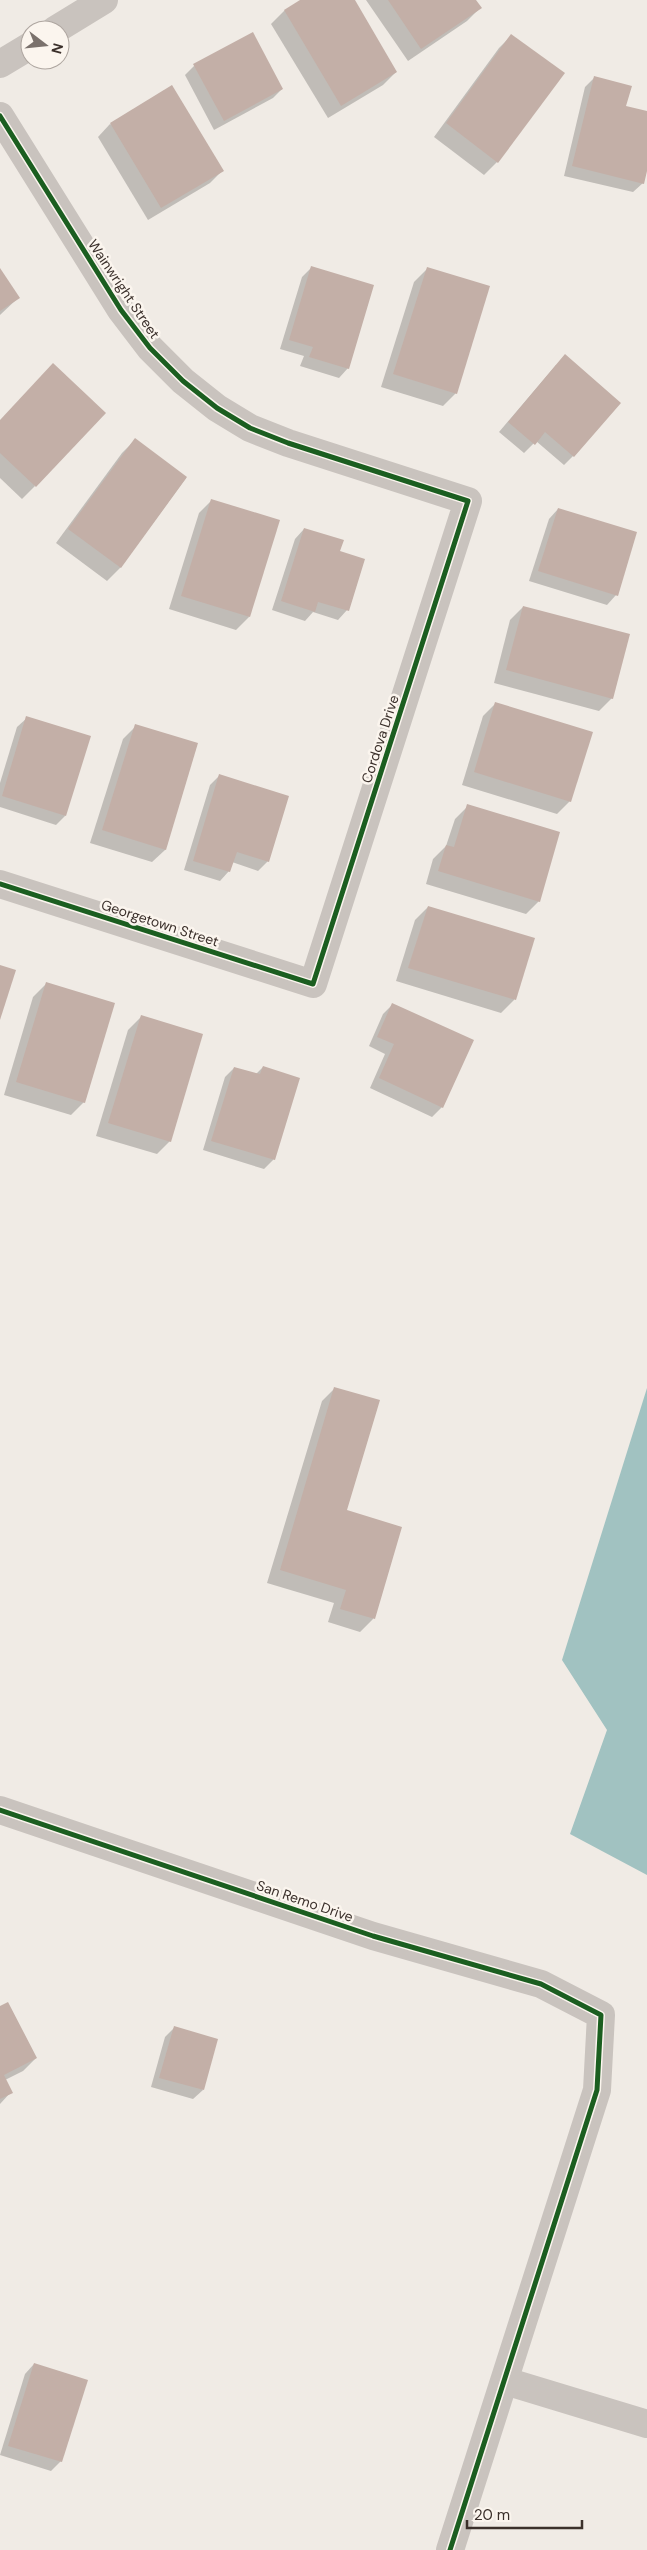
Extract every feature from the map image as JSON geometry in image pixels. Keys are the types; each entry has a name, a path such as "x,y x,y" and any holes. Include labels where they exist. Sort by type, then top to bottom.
{"street":[{"path":"70,21 104,0"},
{"path":"0,64 20,52"},
{"name":"Wainwright Street","path":"0,116 121,310 150,348 183,380 217,408 250,428 288,443 468,501"},
{"name":"Cordova Drive","path":"313,984 468,501"},
{"name":"Georgetown Street","path":"0,884 313,984"},
{"name":"San Remo Drive","path":"0,1810 373,1936 541,1984 601,2015 597,2090 505,2381"},
{"path":"450,2550 505,2381 647,2424"}],"water":[{"path":"647,1388 647,1875 570,1834 607,1730 562,1660"}],"building":[{"path":"300,0 355,0 397,72 341,106 284,10"},
{"path":"388,0 476,0 482,8 421,49"},
{"path":"253,32 283,89 224,121 193,64"},
{"path":"511,34 565,73 498,163 446,123"},
{"path":"594,76 632,86 626,106 647,111 647,171 644,184 572,166"},
{"path":"172,85 224,171 161,208 110,123"},
{"path":"311,266 374,285 349,369 309,357 313,347 289,340"},
{"path":"427,267 490,286 457,394 393,374"},
{"path":"0,268 20,298 0,311"},
{"path":"565,354 621,403 574,457 545,432 535,445 508,422"},
{"path":"53,363 106,413 36,487 0,453 0,420"},
{"path":"135,438 187,477 121,568 68,529"},
{"path":"211,499 280,520 250,617 181,596"},
{"path":"558,508 637,532 618,596 538,571"},
{"path":"304,528 344,540 340,551 365,559 349,611 318,602 315,612 281,601"},
{"path":"523,606 630,634 613,699 506,670"},
{"path":"495,702 593,732 571,802 474,772"},
{"path":"26,716 91,736 66,816 2,796"},
{"path":"135,724 198,743 166,850 102,830"},
{"path":"219,774 289,796 269,862 237,852 230,872 193,861"},
{"path":"467,804 560,832 540,902 438,871 446,845 454,847"},
{"path":"428,906 535,938 516,1000 408,968"},
{"path":"0,965 16,970 0,1020"},
{"path":"46,982 115,1003 85,1103 16,1082"},
{"path":"392,1003 474,1040 443,1108 379,1078 394,1044 377,1037"},
{"path":"141,1015 203,1034 171,1142 108,1123"},
{"path":"263,1066 300,1078 275,1160 211,1141 234,1067 260,1074"},
{"path":"334,1387 380,1400 347,1510 402,1527 375,1619 340,1609 346,1590 280,1570"},
{"path":"8,2002 37,2058 4,2075 13,2093 0,2099 0,2006"},
{"path":"174,2026 218,2039 204,2090 159,2078"},
{"path":"34,2363 88,2380 62,2462 8,2446"}],"cycle path":[{"path":"0,116 121,310 150,348 183,381 217,408 250,428 288,443 468,501 313,984 0,884"},
{"path":"0,1810 373,1936 541,1984 601,2015 597,2090 450,2550"}]}
